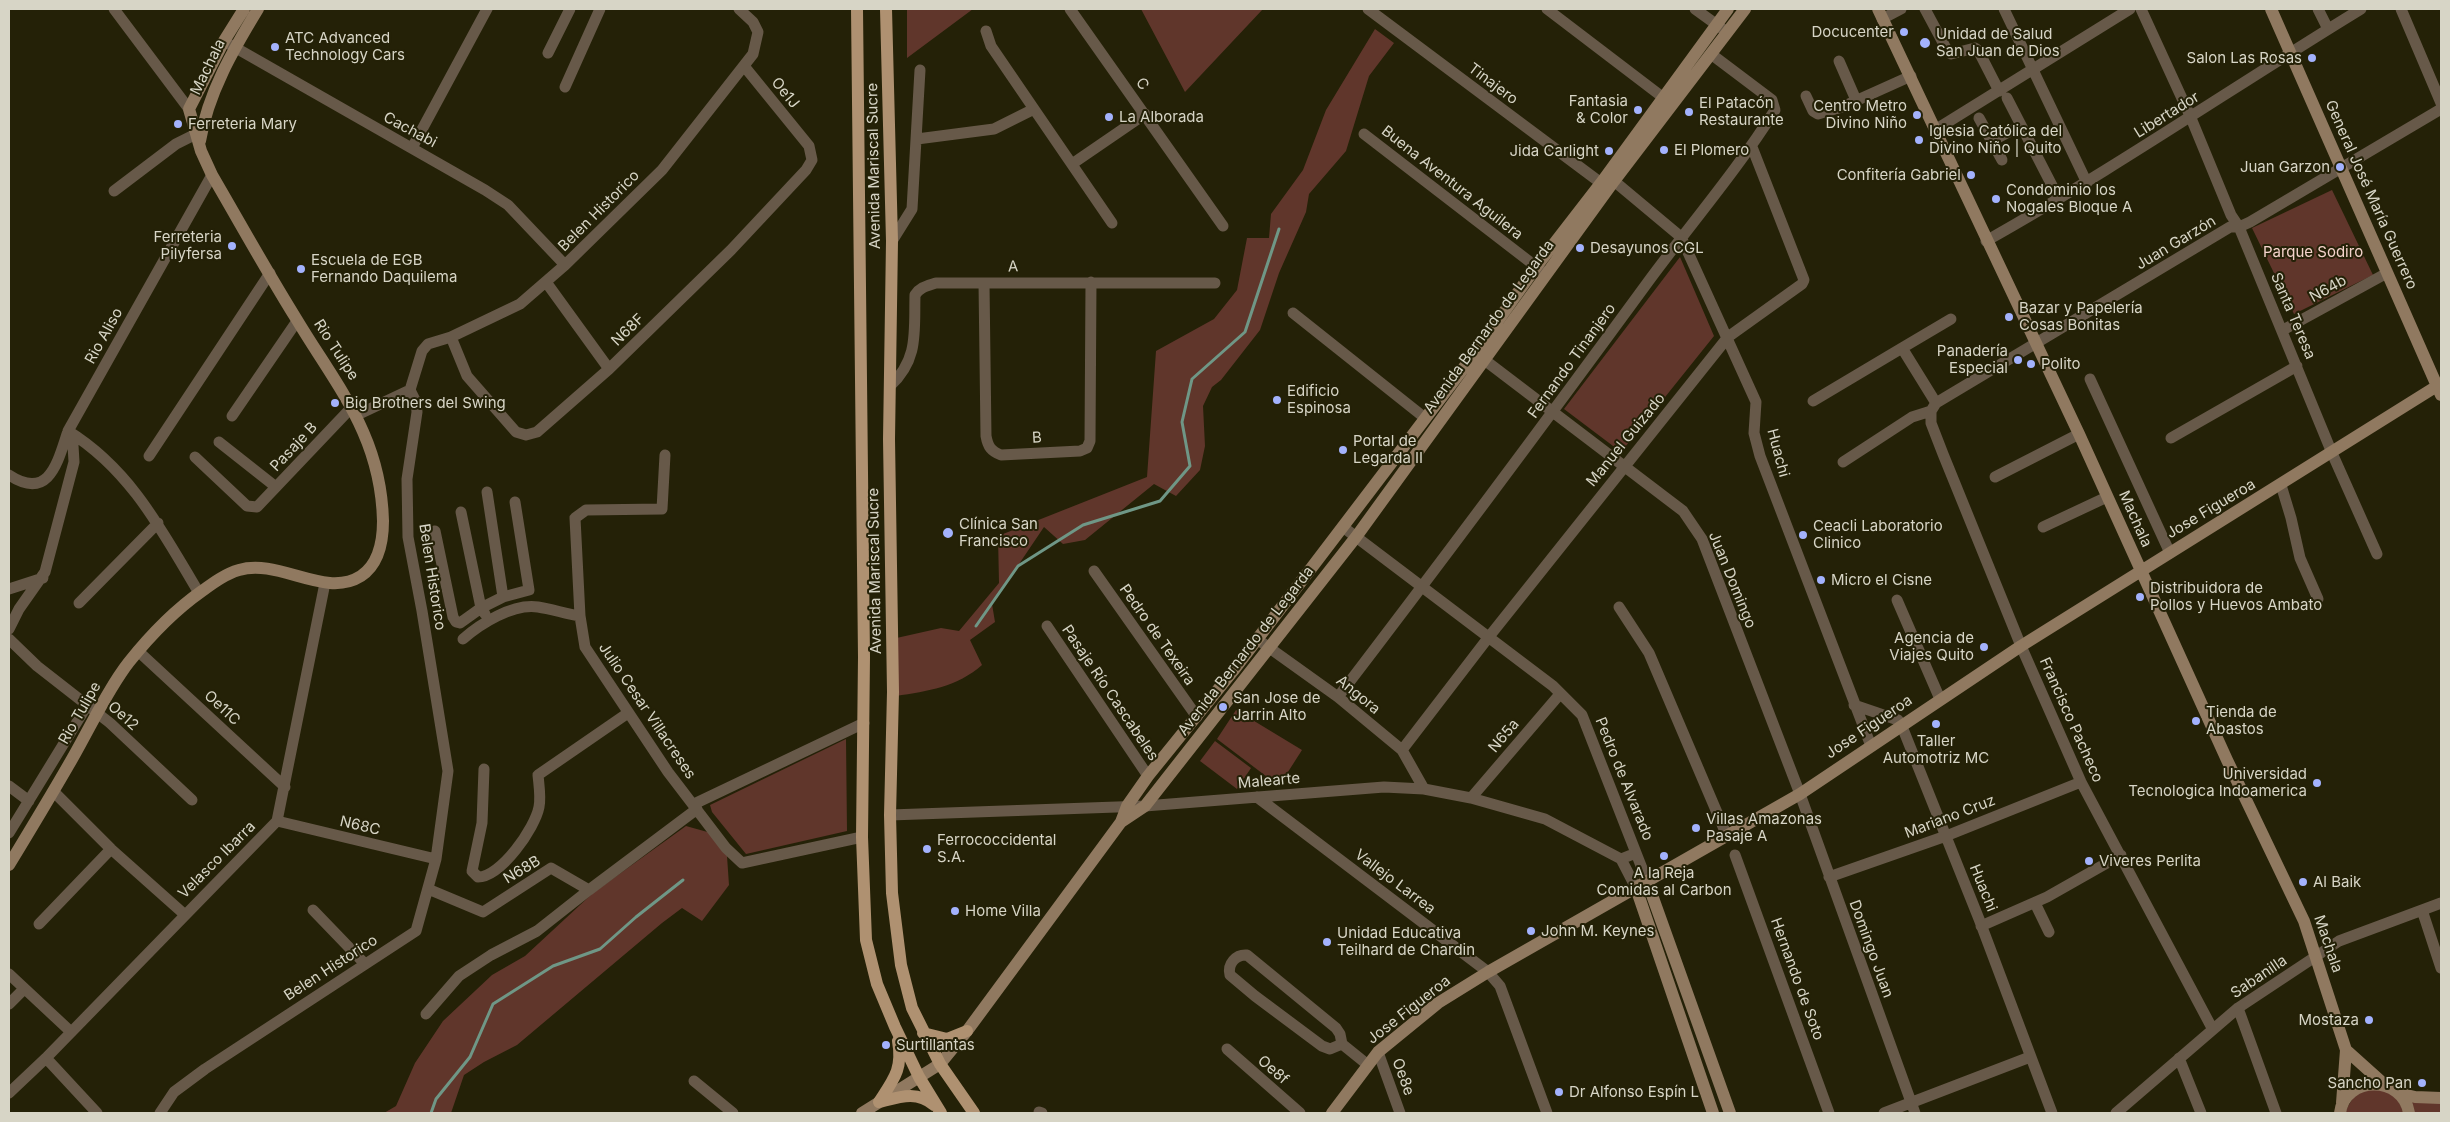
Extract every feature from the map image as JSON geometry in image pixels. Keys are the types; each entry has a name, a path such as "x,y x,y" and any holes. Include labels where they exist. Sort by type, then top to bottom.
{"main road":[{"name":"Avenida Mariscal Sucre","path":"857,9 864,723 862,837 866,940 877,984 895,1027 918,1077 940,1111"},
{"name":"Avenida Mariscal Sucre","path":"886,9 892,241 890,386 893,692 890,815 892,893 901,965 912,1008 940,1064 974,1113"},
{"path":"879,1102 898,1073 900,1050 895,1027"},
{"path":"924,1033 947,1039 967,1031"},
{"path":"879,1102 914,1095 928,1100 940,1111"}],"street":[{"name":"Rio Tulipe","path":"9,865 54,792 128,664 138,651 199,593 227,575 244,569 276,569 325,583 350,581 359,578 374,563 381,543 382,500 377,471 366,436 354,411 297,321 204,160 189,109 114,9"},
{"name":"Machala","path":"198,139 207,107 244,9"},
{"name":"Machala","path":"189,109 230,44 258,9"},
{"path":"412,148 487,9"},
{"path":"548,53 570,9"},
{"path":"565,87 600,9"},
{"name":"Belen Historico","path":"160,1113 174,1092 205,1069 416,930 436,859 448,771 408,537 407,479 418,412 416,402 410,390 422,351 428,344 451,337 520,304 565,265 662,170 753,54 758,36 756,27 739,9"},
{"name":"C","path":"1070,9 1223,226"},
{"name":"Tinajero","path":"1368,9 1600,183"},
{"path":"1547,9 1668,101"},
{"path":"1695,9 1728,32"},
{"name":"Avenida Bernardo de Legarda","path":"862,1113 940,1064 967,1031 1121,822 1127,806 1148,776 1197,717 1426,418 1480,357 1546,275 1614,181 1668,101 1716,24 1728,9"},
{"name":"Avenida Bernardo de Legarda","path":"1121,822 1145,806 1356,537 1480,357 1536,267 1600,183 1668,101 1711,54 1745,9"},
{"path":"1880,14 1901,9"},
{"path":"1926,9 1948,52 1951,54 1975,48 1978,50 2058,199"},
{"path":"2004,9 2087,183"},
{"path":"1935,130 2003,95 2034,69 2130,9"},
{"name":"Santa Teresa","path":"2141,9 2191,118 2231,215 2239,227 2332,453 2377,554"},
{"name":"General José María Guerrero","path":"2271,9 2387,274 2440,388"},
{"path":"2318,9 2328,29"},
{"name":"Libertador","path":"1986,242 2087,183 2191,118 2290,52 2361,9"},
{"path":"2401,9 2441,103"},
{"name":"Machala","path":"1880,14 1911,76 1986,242 2079,434 2140,572 2304,921 2346,1050 2339,1110"},
{"path":"986,31 991,46 1112,224"},
{"name":"Cachabi","path":"230,44 456,172 508,205 565,265"},
{"name":"Fernando Tinanjero","path":"1338,697 1552,413 1681,237 1752,147 1774,110 1775,105 1772,100 1711,54"},
{"path":"1839,61 1856,100"},
{"name":"Oe1J","path":"744,66 803,139"},
{"path":"892,241 912,209 920,70"},
{"path":"1806,96 1813,112 1818,114 1911,76"},
{"name":"Juan Garzón","path":"1843,462 1912,417 1933,407 2230,227 2239,227 2441,108"},
{"path":"916,139 994,129 1034,109"},
{"path":"1072,164 1145,114"},
{"path":"1979,118 2002,160"},
{"path":"1992,142 2020,126"},
{"name":"Buena Aventura Aguilera","path":"1364,134 1546,275"},
{"path":"114,191 176,144 198,139"},
{"name":"N68F","path":"451,337 467,376 516,432 521,434 537,432 609,369 731,250 806,170 812,160 812,155 803,139"},
{"name":"Manuel Guizado","path":"1402,750 1488,638 1728,337 1798,288 1804,280 1752,147"},
{"name":"Rio Aliso","path":"9,475 26,483 47,478 55,471 68,431 212,174"},
{"name":"Huachi","path":"1614,181 1681,237 1728,337 1756,402 1754,433 1760,456 1871,746"},
{"path":"149,456 270,273"},
{"name":"N64b","path":"2283,330 2387,274"},
{"path":"546,282 609,369"},
{"name":"B","path":"984,283 986,436 987,444 992,451 1001,454 1080,451 1087,448 1090,441 1091,282"},
{"name":"A","path":"890,386 903,374 912,356 914,295 918,289 936,284 984,283 1215,283"},
{"path":"1293,312 1426,418"},
{"path":"1813,401 1951,319"},
{"path":"232,416 297,321"},
{"name":"Francisco Pacheco","path":"1902,348 1933,407 1935,435 2021,646 2081,782 2212,1028"},
{"name":"Juan Domingo","path":"1480,357 1683,511 1702,539 1800,794"},
{"path":"2170,438 2297,366"},
{"path":"2090,379 2170,553"},
{"name":"Jose Figueroa","path":"1332,1113 1378,1052 1438,1003 1488,972 1800,794 1901,724 2021,646 2440,388"},
{"path":"354,411 410,390"},
{"name":"Pasaje B","path":"195,458 247,506 257,507 354,411"},
{"path":"68,431 88,444 114,466 148,508 199,593"},
{"path":"9,629 19,609 44,575 74,462 73,445 68,431"},
{"path":"1995,477 2079,434"},
{"path":"219,442 276,487"},
{"name":"Julio Cesar Villacreses","path":"665,455 662,509 586,510 575,518 580,616 585,647 628,713 695,807 726,848 742,863 862,837"},
{"path":"2281,486 2292,518 2300,558 2318,599"},
{"path":"487,492 503,598"},
{"path":"2043,527 2107,497"},
{"path":"435,531 454,620 460,623 481,608 503,598 529,590 515,502"},
{"path":"460,512 481,608 489,619"},
{"path":"79,603 158,523"},
{"name":"Pedro de Alvarado","path":"1343,527 1553,686 1582,715 1647,881 1730,1113"},
{"name":"Pedro de Texeira","path":"1094,571 1197,717"},
{"path":"9,589 44,575"},
{"name":"Velasco Ibarra","path":"9,1093 46,1058 184,914 277,821 325,583"},
{"path":"1898,600 1940,699"},
{"path":"463,639 489,619 536,606 580,616"},
{"path":"1619,607 1649,653 1727,836"},
{"name":"Pasaje Río Cascabeles","path":"1047,626 1148,776"},
{"name":"Oe12","path":"9,639 37,666 88,704 192,800"},
{"name":"Angora","path":"1257,639 1338,697 1402,750 1424,789"},
{"name":"Oe11C","path":"138,651 285,787"},
{"name":"N65a","path":"1471,798 1560,694"},
{"path":"9,833 88,704"},
{"path":"1854,704 1898,720 1901,724"},
{"path":"484,769 482,823 472,871 478,877 484,877 500,868 527,833 539,808 538,776 628,713"},
{"path":"426,1014 459,976 491,955 537,930 695,807 864,723"},
{"name":"Huachi","path":"1901,724 1982,926 2052,1113"},
{"name":"Mariano Cruz","path":"1829,878 1946,836 2081,782"},
{"path":"9,786 29,800"},
{"name":"Malearte","path":"890,815 1145,806 1384,786 1424,789 1471,798 1545,820 1621,859"},
{"path":"54,792 111,849 184,914"},
{"name":"Domingo Juan","path":"1800,794 1913,1108"},
{"name":"Vallejo Larrea","path":"1257,797 1488,972 1500,986 1547,1113"},
{"name":"N68C","path":"277,821 436,859"},
{"path":"39,924 111,849"},
{"path":"1636,853 1621,859 1636,888 1713,1113"},
{"name":"Hernando de Soto","path":"1736,855 1829,1113"},
{"path":"1982,926 2036,903 2121,855"},
{"name":"N68B","path":"428,889 483,912 551,868 589,890"},
{"path":"2036,903 2049,932"},
{"name":"Sabanilla","path":"2116,1113 2212,1028 2238,1008 2339,941 2441,903"},
{"path":"313,910 365,964"},
{"path":"2422,910 2441,968"},
{"path":"1342,1044 1330,1049 1322,1046 1255,996 1230,975 1229,971 1233,961 1240,956 1248,955 1336,1028 1340,1034 1342,1044 1368,1065"},
{"path":"9,974 70,1031"},
{"path":"9,1004 24,989"},
{"path":"2238,1008 2276,1113"},
{"name":"Oe8f","path":"1227,1049 1300,1113"},
{"name":"Machala","path":"2346,1050 2385,1085 2398,1093"},
{"name":"Oe8e","path":"1378,1052 1400,1113"},
{"path":"1884,1113 1913,1108 2030,1057"},
{"path":"46,1058 97,1113"},
{"path":"2179,1058 2201,1113"},
{"path":"694,1081 733,1113"},
{"path":"2339,1110 2352,1092 2362,1086 2373,1084 2385,1085"},
{"path":"2398,1093 2415,1097 2441,1098"},
{"path":"2398,1093 2404,1099 2408,1113"}],"green space":[{"path":"907,9 973,9 907,58"},
{"path":"1141,9 1263,9 1185,92"},
{"path":"1375,29 1394,43 1369,76 1346,151 1309,194 1306,212 1279,273 1260,330 1221,380 1212,387 1203,406 1205,446 1200,470 1176,496 1154,484 1085,540 1063,544 1044,527 992,604 995,622 970,640 982,665 963,678 942,687 896,696 892,639 941,628 959,631 999,583 998,536 1147,477 1156,351 1214,319 1237,290 1247,238 1269,238 1271,214 1303,170 1326,110"},
{"name":"Parque Sodiro","path":"2332,190 2373,275 2294,314 2252,228"},
{"path":"1680,257 1714,336 1621,452 1564,409"},
{"path":"1236,710 1302,750 1279,786 1217,739"},
{"path":"846,739 847,831 746,854 712,812 710,805"},
{"path":"1215,741 1251,768 1237,789 1200,761"},
{"path":"686,826 711,833 727,856 729,885 702,921 682,908 662,923 517,1045 464,1075 451,1113 384,1113 396,1106 415,1063 443,1021 492,975 525,956 593,893"},
{"path":"2376,1088 2395,1095 2405,1113 2344,1113 2356,1093"},
{"path":"2406,1099 2441,1100 2441,1112 2411,1113"}],"waterway":[{"path":"976,626 1018,566 1083,525 1160,501 1190,466 1182,422 1192,379 1245,332 1279,229"},
{"path":"431,1113 436,1099 470,1057 493,1004 553,966 600,949 636,917 683,880"}],"place":[{"name":"Docucenter","path":"1904,32"},
{"name":"Unidad de Salud San Juan de Dios","path":"1925,43"},
{"name":"ATC Advanced Technology Cars","path":"275,47"},
{"name":"Salon Las Rosas","path":"2312,58"},
{"name":"Fantasia & Color","path":"1638,110"},
{"name":"El Patacón Restaurante","path":"1689,112"},
{"name":"Centro Metro Divino Niño","path":"1917,115"},
{"name":"La Alborada","path":"1109,117"},
{"name":"Ferreteria Mary","path":"178,124"},
{"name":"Iglesia Católica del Divino Niño | Quito","path":"1919,140"},
{"name":"El Plomero","path":"1664,150"},
{"name":"Jida Carlight","path":"1609,151"},
{"name":"Juan Garzon","path":"2340,167"},
{"name":"Confitería Gabriel","path":"1971,175"},
{"name":"Condominio los Nogales Bloque A","path":"1996,199"},
{"name":"Ferreteria Pilyfersa","path":"232,246"},
{"name":"Desayunos CGL","path":"1580,248"},
{"name":"Escuela de EGB Fernando Daquilema","path":"301,269"},
{"name":"Bazar y Papelería Cosas Bonitas","path":"2009,317"},
{"name":"Panadería Especial","path":"2018,360"},
{"name":"Polito","path":"2031,364"},
{"name":"Edificio Espinosa","path":"1277,400"},
{"name":"Big Brothers del Swing","path":"335,403"},
{"name":"Portal de Legarda II","path":"1343,450"},
{"name":"Clínica San Francisco","path":"948,533"},
{"name":"Ceacli Laboratorio Clinico","path":"1803,535"},
{"name":"Micro el Cisne","path":"1821,580"},
{"name":"Distribuidora de Pollos y Huevos Ambato","path":"2140,597"},
{"name":"Agencia de Viajes Quito","path":"1984,647"},
{"name":"San Jose de Jarrin Alto","path":"1223,707"},
{"name":"Tienda de Abastos","path":"2196,721"},
{"name":"Taller Automotriz MC","path":"1936,724"},
{"name":"Universidad Tecnologica Indoamerica","path":"2317,783"},
{"name":"Villas Amazonas Pasaje A","path":"1696,828"},
{"name":"Ferrococcidental S.A.","path":"927,849"},
{"name":"A la Reja Comidas al Carbon","path":"1664,856"},
{"name":"Viveres Perlita","path":"2089,861"},
{"name":"Al Baik","path":"2303,882"},
{"name":"Home Villa","path":"955,911"},
{"name":"John M. Keynes","path":"1531,931"},
{"name":"Unidad Educativa Teilhard de Chardin","path":"1327,942"},
{"name":"Mostaza","path":"2369,1020"},
{"name":"Surtillantas","path":"886,1045"},
{"name":"Sancho Pan","path":"2422,1083"},
{"name":"Dr Alfonso Espín L","path":"1559,1092"}]}
